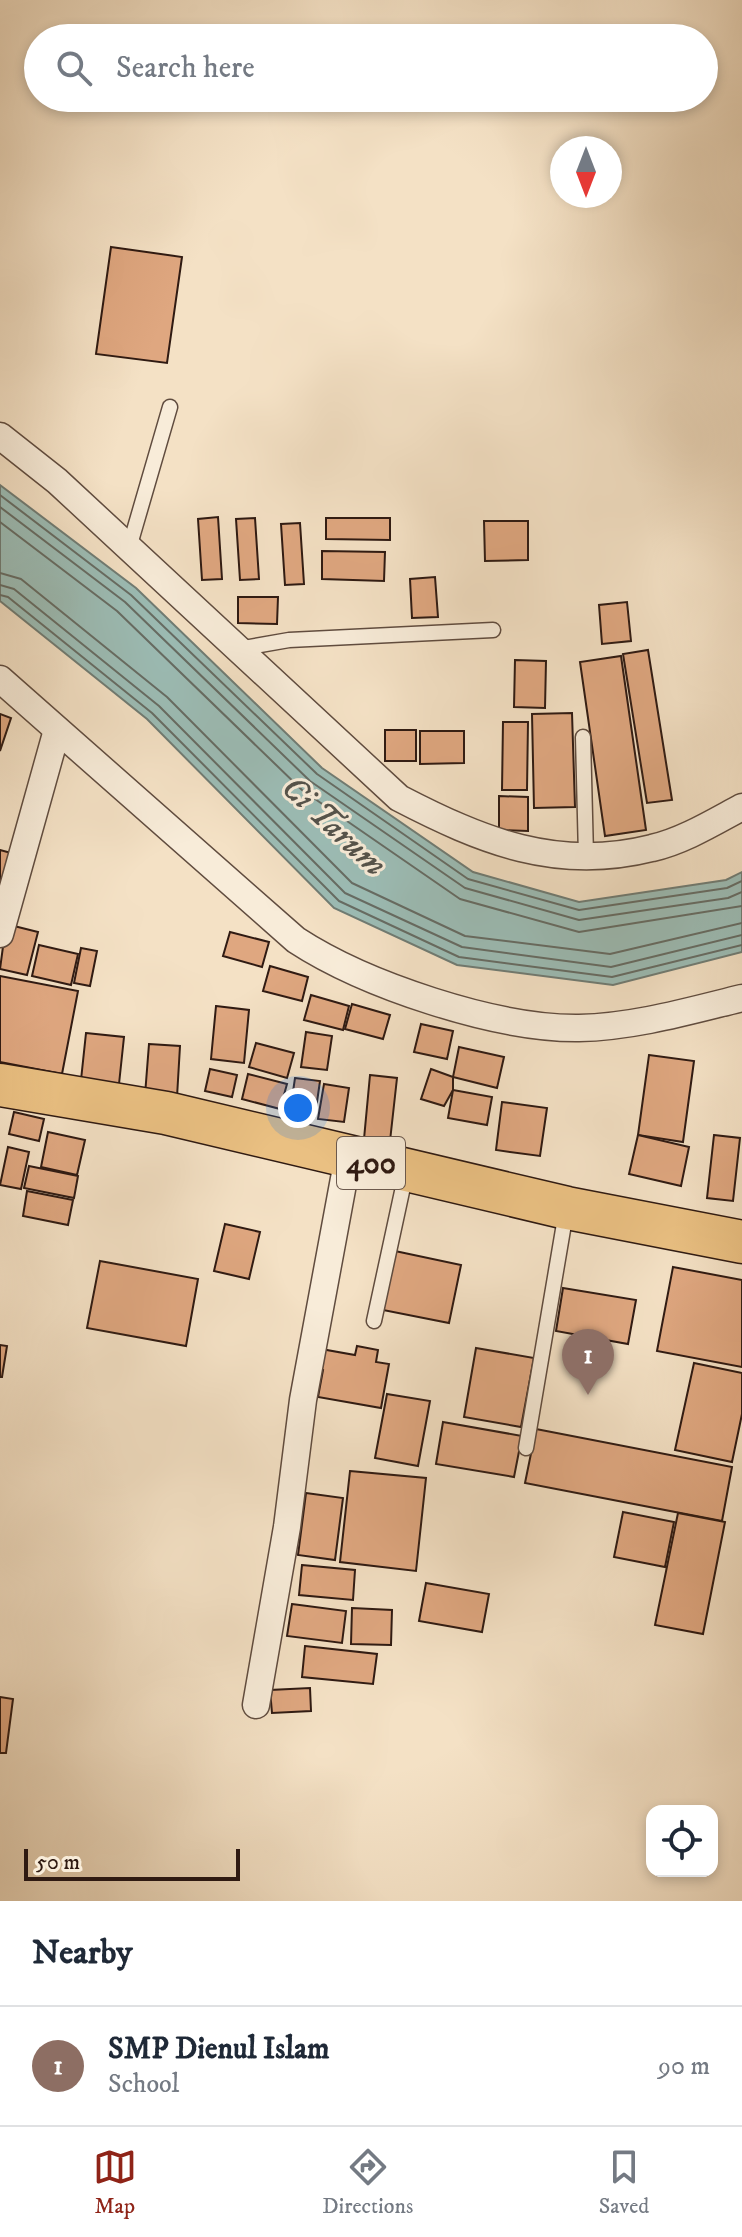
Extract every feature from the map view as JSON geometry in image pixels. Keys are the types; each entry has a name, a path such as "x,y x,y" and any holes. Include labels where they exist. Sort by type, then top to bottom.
{"main road":[{"name":"400","path":"0,1085 166,1113 567,1208 742,1242"}],"street":[{"path":"0,436 57,481 399,798 466,833 524,851 586,856 653,848 742,807"},
{"path":"0,679 296,940 331,963 374,982 519,1024 580,1028 660,1018 742,998"},
{"path":"0,934 57,730"},
{"path":"256,1705 287,1527 303,1400 348,1157"}],"lane":[{"path":"129,548 170,407"},
{"path":"237,649 289,640 493,630"},
{"path":"583,737 586,856"},
{"path":"374,1321 407,1172"},
{"path":"526,1448 567,1208"}],"water":[{"name":"Ci Tarum","path":"0,485 136,588 322,768 473,872 579,902 726,880 742,872 742,952 613,985 457,965 334,908 147,719 0,601"}],"building":[{"path":"111,247 182,257 167,363 96,354"},
{"path":"218,517 222,579 202,580 198,519"},
{"path":"255,518 259,579 240,580 236,519"},
{"path":"326,518 390,518 390,540 326,539"},
{"path":"484,521 528,521 528,560 485,561"},
{"path":"300,523 304,584 285,585 281,524"},
{"path":"322,551 385,552 384,581 322,579"},
{"path":"435,577 438,617 412,618 410,579"},
{"path":"238,597 278,597 277,624 238,623"},
{"path":"627,602 631,641 602,644 599,605"},
{"path":"648,650 672,800 647,803 623,654"},
{"path":"621,656 646,830 605,836 580,662"},
{"path":"515,660 546,661 545,708 514,707"},
{"path":"572,713 575,807 534,808 532,714"},
{"path":"0,714 11,718 0,751"},
{"path":"503,722 528,722 527,790 502,790"},
{"path":"385,730 416,730 416,761 385,761"},
{"path":"420,731 464,731 464,763 420,764"},
{"path":"499,796 528,797 528,831 499,830"},
{"path":"0,850 11,853 0,891"},
{"path":"6,924 38,932 27,975 0,969"},
{"path":"230,932 269,942 262,967 223,956"},
{"path":"39,945 78,954 71,985 32,976"},
{"path":"81,948 97,951 90,986 74,983"},
{"path":"270,966 308,977 302,1001 263,991"},
{"path":"0,976 78,991 62,1074 0,1062"},
{"path":"311,995 349,1006 343,1030 304,1020"},
{"path":"352,1004 390,1015 383,1039 345,1029"},
{"path":"216,1006 249,1010 244,1063 211,1059"},
{"path":"421,1024 453,1031 447,1059 414,1052"},
{"path":"306,1032 332,1036 327,1070 301,1067"},
{"path":"86,1033 124,1037 119,1084 81,1080"},
{"path":"256,1043 294,1053 287,1078 249,1067"},
{"path":"149,1044 180,1046 177,1097 145,1095"},
{"path":"459,1047 504,1057 497,1088 453,1077"},
{"path":"649,1055 694,1061 683,1142 638,1135"},
{"path":"210,1069 237,1075 232,1097 205,1091"},
{"path":"431,1069 453,1077 453,1090 444,1106 421,1099"},
{"path":"248,1074 287,1084 280,1109 242,1099"},
{"path":"370,1075 397,1078 390,1141 364,1139"},
{"path":"295,1078 320,1081 315,1116 290,1112"},
{"path":"324,1084 349,1088 344,1122 318,1119"},
{"path":"453,1090 492,1097 487,1125 448,1118"},
{"path":"502,1102 547,1108 540,1156 496,1150"},
{"path":"14,1112 44,1119 39,1141 9,1134"},
{"path":"48,1132 85,1140 77,1175 41,1167"},
{"path":"638,1135 689,1147 681,1186 629,1174"},
{"path":"714,1135 740,1138 733,1201 707,1198"},
{"path":"8,1147 29,1152 21,1189 0,1185"},
{"path":"29,1166 78,1176 74,1198 24,1188"},
{"path":"27,1191 73,1200 68,1225 23,1216"},
{"path":"225,1224 260,1232 249,1279 214,1271"},
{"path":"395,1251 461,1265 449,1323 383,1310"},
{"path":"100,1261 198,1279 186,1346 87,1328"},
{"path":"673,1267 742,1280 742,1367 657,1351"},
{"path":"563,1288 636,1300 628,1344 556,1331"},
{"path":"0,1345 7,1346 2,1377 0,1377"},
{"path":"357,1346 378,1350 376,1362 389,1364 381,1408 318,1397 323,1370 318,1369 321,1349 355,1355"},
{"path":"476,1348 534,1358 521,1427 464,1417"},
{"path":"694,1363 742,1373 742,1414 732,1462 675,1450"},
{"path":"387,1394 430,1401 418,1466 375,1458"},
{"path":"443,1422 522,1436 514,1477 436,1464"},
{"path":"536,1429 732,1467 722,1521 525,1483"},
{"path":"350,1471 426,1478 416,1571 340,1562"},
{"path":"306,1493 343,1498 335,1560 298,1555"},
{"path":"623,1512 674,1522 665,1567 614,1557"},
{"path":"678,1513 725,1522 703,1634 655,1625"},
{"path":"302,1565 355,1570 353,1600 299,1595"},
{"path":"426,1583 489,1594 482,1632 419,1621"},
{"path":"292,1604 346,1611 342,1643 287,1636"},
{"path":"352,1608 392,1610 391,1645 351,1644"},
{"path":"305,1646 377,1654 373,1684 302,1677"},
{"path":"310,1688 311,1711 272,1713 270,1690"},
{"path":"0,1697 13,1699 6,1753 0,1753"}],"place":[{"name":"SMP Dienul Islam","path":"588,1395"}]}
